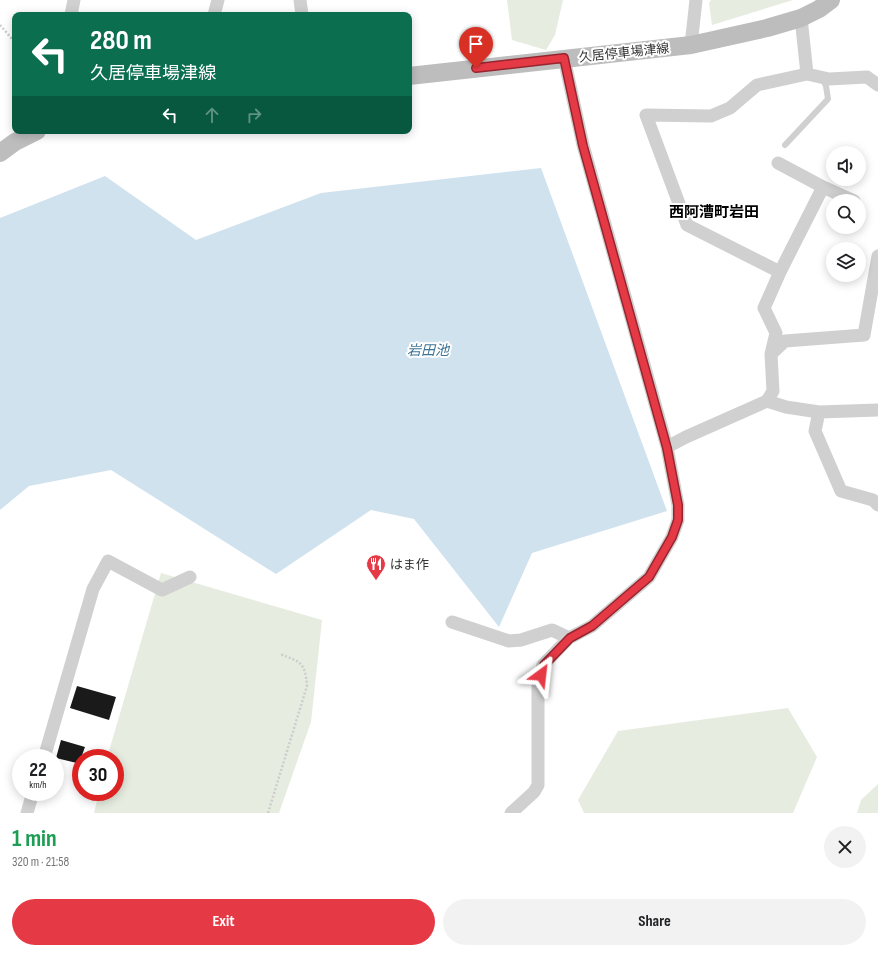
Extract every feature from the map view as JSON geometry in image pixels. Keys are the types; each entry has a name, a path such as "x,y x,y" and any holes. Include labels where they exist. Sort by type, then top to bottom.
{"main road":[{"name":"久居停車場津線","path":"412,76 690,45 767,28 801,18 819,9 831,0"},
{"path":"0,153 15,142 32,134"}],"street":[{"path":"71,12 74,0"},
{"path":"215,12 218,0"},
{"path":"300,0 302,12"},
{"path":"690,45 696,0"},
{"path":"801,18 807,74"},
{"path":"511,813 534,792 538,786 538,684 544,665 570,638 592,626 649,577 672,537 678,520 678,505 667,448 583,146 564,58"},
{"path":"780,272 687,226 646,115 712,116 730,108 757,85 807,74 829,79 867,77 878,85"},
{"path":"778,163 839,194"},
{"path":"667,448 686,437 767,401 773,391 771,354 776,333 764,308 780,272 823,187"},
{"path":"771,354 785,340 864,335 878,256"},
{"path":"767,401 786,407 819,412 878,410"},
{"path":"819,412 815,431 841,491 873,500 878,505"},
{"path":"47,749 93,589 108,561 162,590 190,577"},
{"path":"452,622 509,641 521,640 552,630 570,638"},
{"path":"27,813 30,801"}],"lane":[{"path":"785,145 828,99 826,86 822,78"}],"path":[{"path":"0,25 12,39"},
{"path":"268,813 307,686 306,671 301,662 280,654"}],"shaded area":[{"path":"507,0 563,0 555,35 546,50 512,40"},
{"path":"711,0 793,0 712,25 709,3"},
{"path":"161,573 322,620 311,722 279,813 94,813 97,801 124,801 124,749 110,749"},
{"path":"788,708 817,757 793,813 584,813 578,800 618,731"},
{"path":"878,784 878,813 857,813 861,800"}],"water":[{"name":"岩田池","path":"541,168 667,511 532,553 499,627 414,519 371,510 276,574 111,470 29,486 0,510 0,218 105,176 196,240 321,193"}],"building":[{"path":"77,686 116,697 109,720 70,708"},
{"path":"61,740 85,747 84,749 72,749 72,762 64,760 64,749 58,749"}],"place":[{"name":"はま作","path":"376,581"}],"district":[{"name":"西阿漕町岩田","path":"714,212"}],"route":[{"path":"476,68 564,58 583,146 667,448 678,505 678,520 672,537 649,577 592,626 570,638 544,665 541,675"}]}
